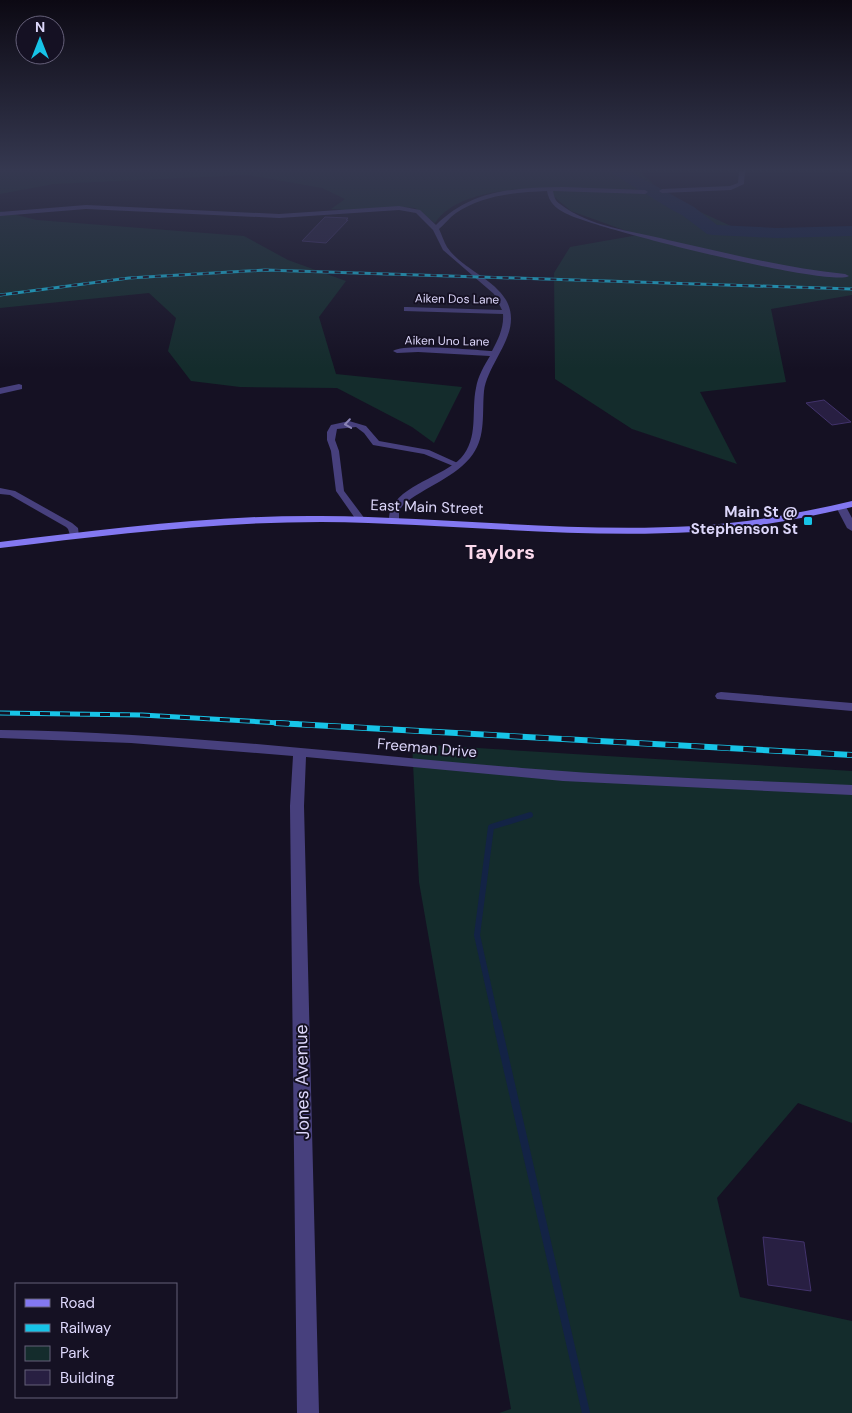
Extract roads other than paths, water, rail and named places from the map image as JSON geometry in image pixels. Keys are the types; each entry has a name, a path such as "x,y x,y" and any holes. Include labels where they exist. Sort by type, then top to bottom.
{"street":[{"path":"394,520 395,508 402,500 458,465 466,458 476,441 482,381 502,343 507,312 500,297 444,248 439,237"},
{"path":"649,237 764,265 802,272 845,276"},
{"name":"Aiken Dos Lane","path":"407,309 507,312"},
{"name":"Aiken Uno Lane","path":"397,352 418,350 496,354"},
{"path":"0,391 19,387"},
{"name":"East Main Street","path":"0,545 74,536 250,520 360,519 625,530 696,529 762,522 852,504"},
{"path":"841,507 852,528"},
{"path":"721,696 852,707"},
{"name":"Freeman Drive","path":"0,734 118,736 524,773 852,790"},
{"name":"Jones Avenue","path":"300,752 297,806 308,1413"}],"lane":[{"path":"360,519 340,490 331,432 334,427 348,423 358,423 366,428 376,443 426,452 458,465"},
{"path":"0,491 12,493 73,528 74,536"}],"waterway":[{"path":"497,1025 477,935 491,827 530,815"},
{"path":"497,1023 586,1413"}],"railway":[{"path":"0,295 129,278 265,270 852,289"},
{"path":"0,713 142,715 298,724"},
{"path":"276,723 852,755"}],"place":[{"name":"Main St @ Stephenson St","path":"808,521"}],"district":[{"name":"Taylors","path":"500,552"}]}
